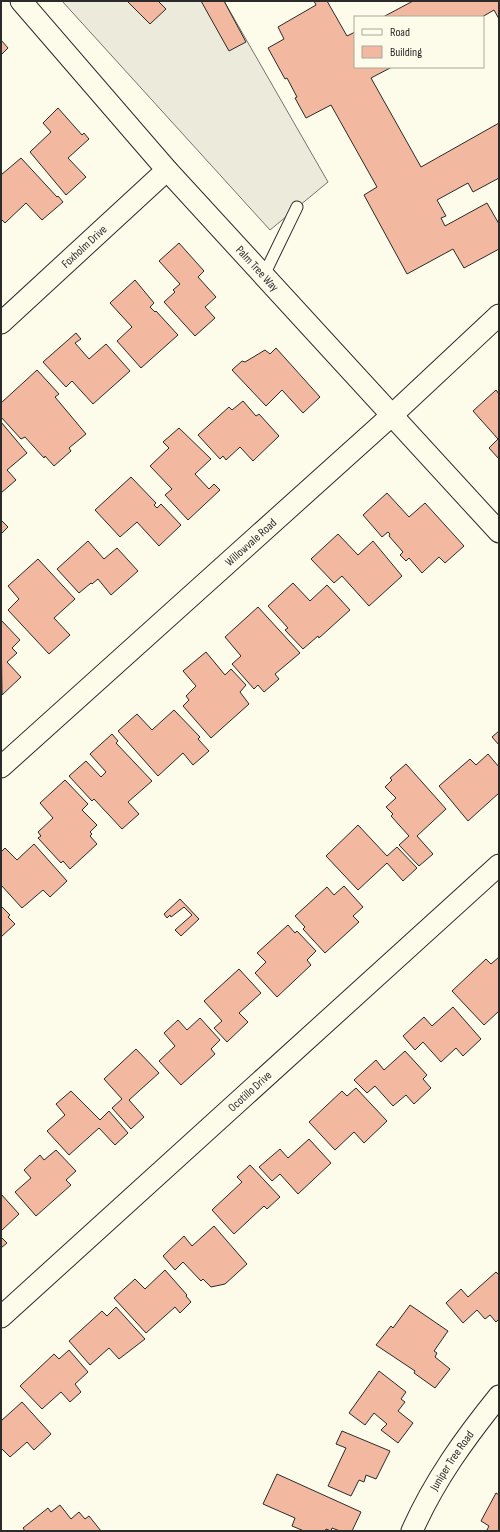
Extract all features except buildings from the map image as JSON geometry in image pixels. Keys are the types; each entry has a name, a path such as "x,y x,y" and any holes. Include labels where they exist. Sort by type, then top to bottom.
{"street":[{"name":"Palm Tree Way","path":"21,1 168,170 391,416 499,532"},
{"name":"Foxholm Drive","path":"1,323 168,170"},
{"name":"Willowvale Road","path":"1,767 391,416 499,315"},
{"name":"Ocotillo Drive","path":"1,1317 499,866"},
{"name":"Juniper Tree Road","path":"412,1531 426,1499 466,1436 499,1396"}],"lane":[{"path":"264,275 297,207"}],"shaded area":[{"path":"62,1 224,1 328,182 270,230"}]}
